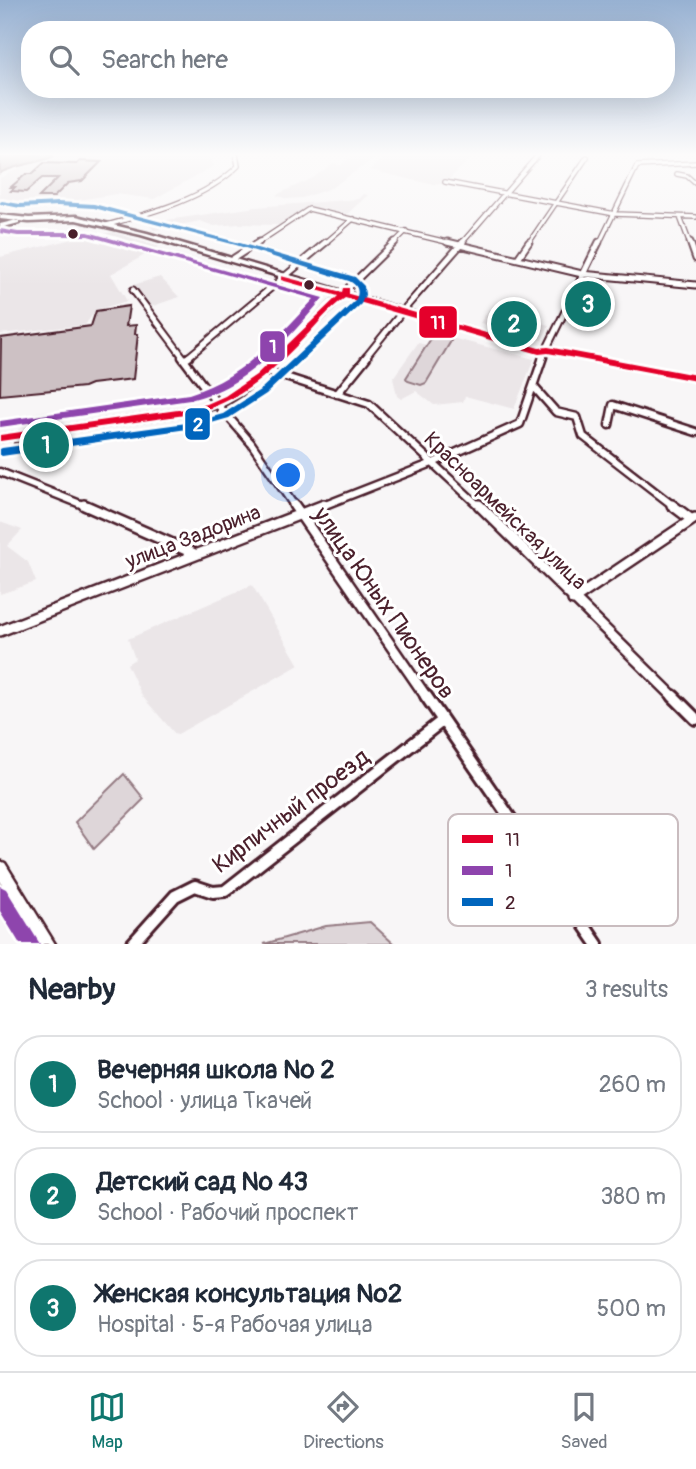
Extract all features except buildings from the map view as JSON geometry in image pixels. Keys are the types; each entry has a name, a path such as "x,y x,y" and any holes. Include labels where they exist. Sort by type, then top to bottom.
{"street":[{"path":"107,225 144,215 181,198"},
{"path":"337,394 404,309 503,198"},
{"path":"535,198 615,214 696,218"},
{"path":"518,258 560,198"},
{"name":"улица Задорина","path":"0,631 435,462 520,424 543,356 622,198"},
{"path":"234,258 309,209 582,274 696,285"},
{"path":"0,217 29,220 69,218 107,225 234,258 286,276"},
{"path":"680,217 696,259"},
{"path":"1,226 9,219"},
{"path":"186,359 353,219"},
{"path":"1,226 29,220"},
{"path":"1,438 218,405 233,397 264,370 406,231"},
{"path":"144,235 404,309 539,351 548,350 696,378"},
{"name":"улица Юных Пионеров","path":"133,290 218,405 251,443 507,814"},
{"name":"Красноармейская улица","path":"264,370 372,406 410,443 435,462 573,600 695,716"},
{"path":"534,387 556,412 577,417 583,436 694,519 573,600"},
{"path":"609,425 613,405 696,432"},
{"path":"0,472 57,493 195,554"},
{"name":"Кирпичный проезд","path":"132,944 175,896 195,886 213,892 225,891 442,721"},
{"path":"0,868 47,944"},
{"name":"улица Юных Пионеров","path":"584,926 597,944"}],"shaded area":[{"path":"0,198 90,198 78,200 0,203"},
{"path":"365,198 347,214 320,208 305,209 280,225 214,226 200,221 154,230 147,223 256,207"},
{"path":"113,232 159,247 111,274 127,301 96,310 85,325 0,334 0,257"},
{"path":"160,277 179,297 150,307 133,285"},
{"path":"489,309 549,325 542,340 480,323"},
{"path":"440,335 534,359 514,409 465,396 463,402 434,405 416,391 401,399 397,396 393,378 418,343 427,345 432,337"},
{"path":"443,336 451,341 426,383 421,385 408,381 406,378 432,337"},
{"path":"0,522 22,530 7,546 28,562 36,582 0,594"},
{"path":"252,585 299,665 176,735 142,696 127,664 135,659 128,639"},
{"path":"124,774 144,799 94,849 75,822"},
{"path":"370,922 394,944 264,944 326,926"}],"transit line":[{"name":"2","path":"2,203 20,206 94,206 238,244 352,279 358,283 362,292 358,302 263,392 226,416 194,425 2,452"},
{"name":"1","path":"0,231 18,234 88,234 319,298 261,358 245,371 210,391 190,397 0,424"},
{"name":"11","path":"284,278 539,351 548,350 696,378"},
{"name":"11","path":"0,438 211,406 244,389 259,377 333,303 346,294 346,290"},
{"name":"1","path":"0,895 31,944"}],"place":[{"name":"Женская консультация №2","path":"588,304"},
{"name":"Детский сад № 43","path":"514,324"},
{"name":"Вечерняя школа № 2","path":"46,445"}]}
